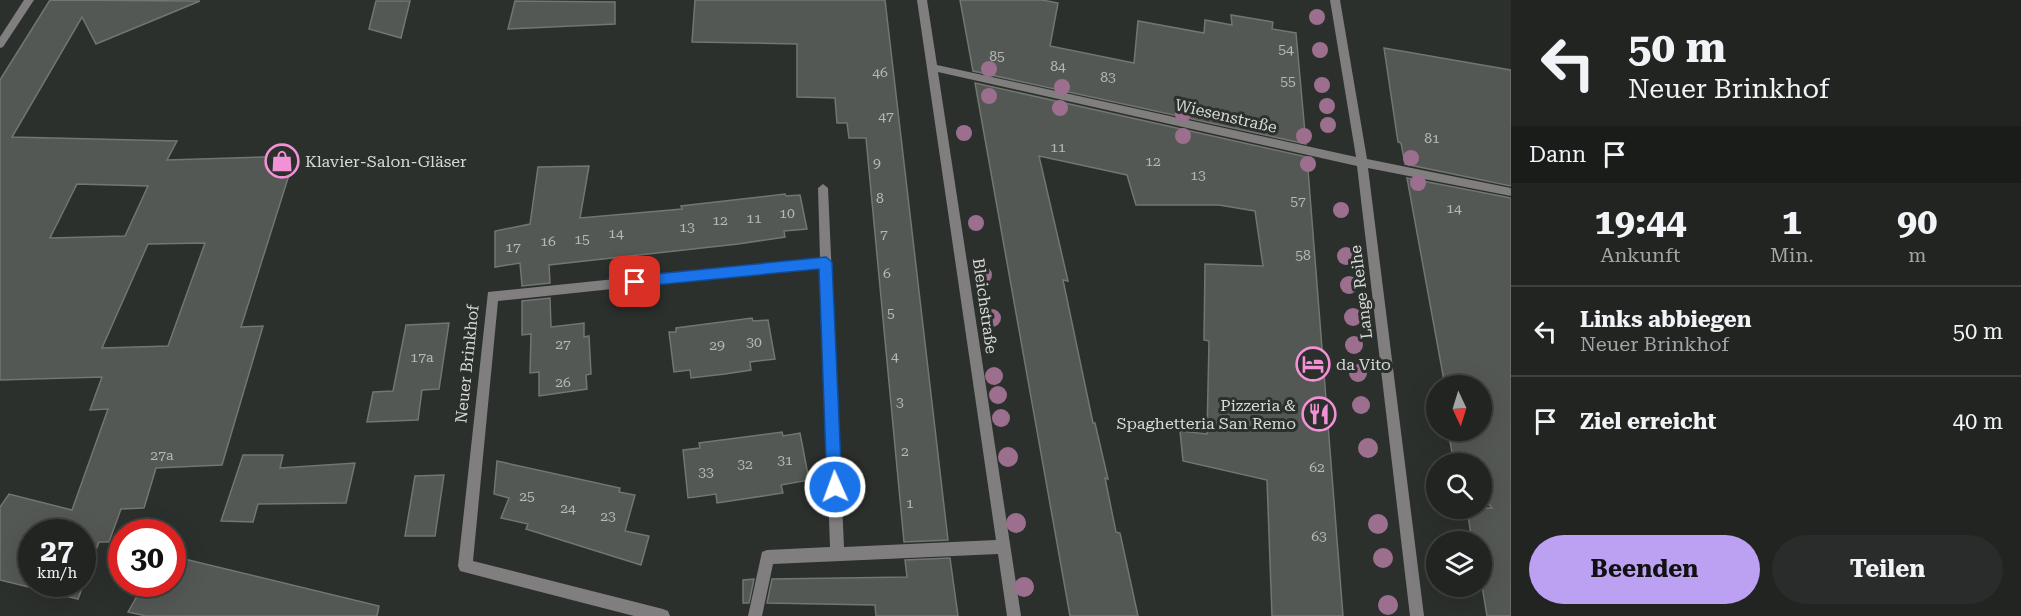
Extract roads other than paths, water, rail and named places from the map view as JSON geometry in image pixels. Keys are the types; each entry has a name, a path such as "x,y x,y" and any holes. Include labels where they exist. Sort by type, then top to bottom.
{"street":[{"path":"0,45 29,0"},
{"name":"Bleichstraße","path":"922,0 935,68 1014,616"},
{"name":"Lange Reihe","path":"1335,0 1362,163 1417,616"},
{"name":"Wiesenstraße","path":"935,68 1362,163 1511,192"},
{"path":"823,188 837,554"},
{"name":"Neuer Brinkhof","path":"663,616 465,566 492,296 826,262"},
{"path":"755,616 767,557 1003,548"}],"place":[{"name":"Klavier-Salon-Gläser","path":"282,161"},
{"name":"da Vito","path":"1313,364"},
{"name":"Pizzeria & Spaghetteria San Remo","path":"1319,414"}]}
